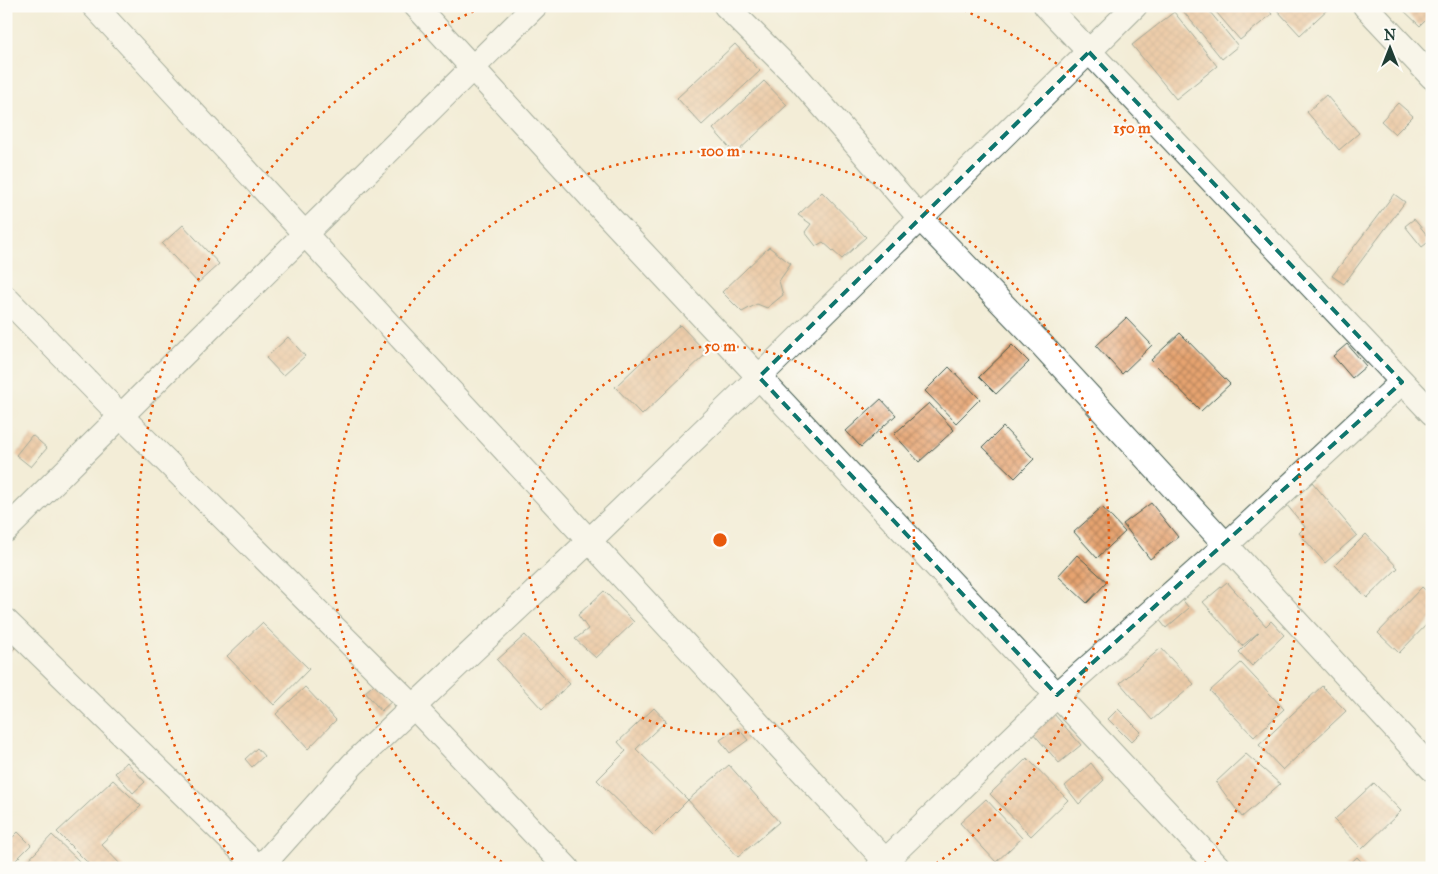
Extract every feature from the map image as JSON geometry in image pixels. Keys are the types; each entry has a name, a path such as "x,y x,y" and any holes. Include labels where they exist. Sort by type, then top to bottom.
{"street":[{"path":"94,6 589,541 885,865 1057,695 1226,545 1402,382"},
{"path":"416,6 610,218 1219,868"},
{"path":"6,530 535,6"},
{"path":"726,6 800,80 920,218 1042,345 1432,769"},
{"path":"1046,6 1432,413"},
{"path":"6,621 260,868 353,764 759,377 1135,6"},
{"path":"1365,6 1432,77"},
{"path":"6,298 121,416 413,706 567,868"}],"highlighted area":[{"path":"1089,52 1402,382 1057,695 759,377"}],"building":[{"path":"1179,6 1205,6 1238,46 1222,59"},
{"path":"1211,6 1265,6 1272,14 1240,40"},
{"path":"1281,6 1331,6 1300,35 1277,10"},
{"path":"1399,6 1432,6 1432,14 1420,26"},
{"path":"1174,12 1217,66 1176,99 1132,45"},
{"path":"735,44 760,71 702,125 677,98"},
{"path":"764,81 787,105 735,154 713,129"},
{"path":"1326,95 1359,133 1339,150 1307,112"},
{"path":"1398,103 1413,116 1395,134 1381,121"},
{"path":"822,192 866,237 842,259 823,242 816,246 805,232 811,224 798,215"},
{"path":"1394,194 1405,202 1344,284 1332,276"},
{"path":"1414,219 1431,240 1422,247 1405,226"},
{"path":"183,225 219,264 198,283 162,244"},
{"path":"769,247 791,264 779,281 783,295 767,308 757,304 742,312 722,292"},
{"path":"1126,318 1152,345 1122,374 1096,346"},
{"path":"680,325 707,353 642,415 615,387"},
{"path":"1180,333 1230,384 1201,411 1151,360"},
{"path":"288,337 305,356 283,376 266,358"},
{"path":"1347,344 1366,366 1352,378 1333,356"},
{"path":"1012,345 1029,362 996,394 979,377"},
{"path":"949,367 980,399 956,423 925,391"},
{"path":"881,399 896,415 861,447 846,431"},
{"path":"929,403 954,430 919,462 894,434"},
{"path":"1003,427 1034,459 1015,478 983,447"},
{"path":"32,435 47,448 31,467 16,455"},
{"path":"1312,482 1357,535 1325,563 1299,533 1305,527 1286,504"},
{"path":"1151,503 1178,537 1150,559 1123,524"},
{"path":"1102,507 1125,532 1097,558 1074,532"},
{"path":"1366,534 1398,568 1367,598 1335,565"},
{"path":"1077,555 1107,582 1087,603 1058,576"},
{"path":"1227,582 1266,626 1271,621 1284,635 1252,666 1239,652 1259,632 1242,646 1203,602"},
{"path":"1422,587 1432,596 1432,619 1399,653 1378,633"},
{"path":"604,591 634,622 596,658 575,639 588,629 578,615"},
{"path":"1181,598 1189,608 1166,628 1158,618"},
{"path":"262,623 309,669 274,705 227,656"},
{"path":"525,635 570,684 542,709 497,660"},
{"path":"6,638 15,648 6,656"},
{"path":"1161,648 1194,684 1152,720 1120,683"},
{"path":"1241,663 1284,709 1254,737 1210,691"},
{"path":"377,682 393,700 381,711 365,692"},
{"path":"1322,686 1346,711 1283,770 1259,745"},
{"path":"305,687 336,720 308,749 276,714"},
{"path":"654,708 666,721 636,749 688,800 653,835 597,780 626,751 618,742"},
{"path":"1118,709 1141,732 1131,742 1108,719"},
{"path":"1054,714 1081,745 1059,763 1032,732"},
{"path":"738,728 748,740 730,753 720,740"},
{"path":"257,748 264,756 252,767 245,759"},
{"path":"1246,754 1280,784 1242,817 1216,782"},
{"path":"1027,758 1068,800 1031,836 990,794"},
{"path":"127,762 145,782 133,793 115,773"},
{"path":"1091,763 1104,780 1079,804 1065,786"},
{"path":"729,765 779,822 738,857 688,800"},
{"path":"113,780 141,806 101,844 124,868 93,868 57,832"},
{"path":"1374,783 1401,811 1362,849 1334,820"},
{"path":"986,799 1022,838 996,862 960,823"},
{"path":"18,832 31,845 6,868 6,844"},
{"path":"52,835 79,861 73,868 21,868"},
{"path":"1357,857 1367,868 1345,868"}]}
